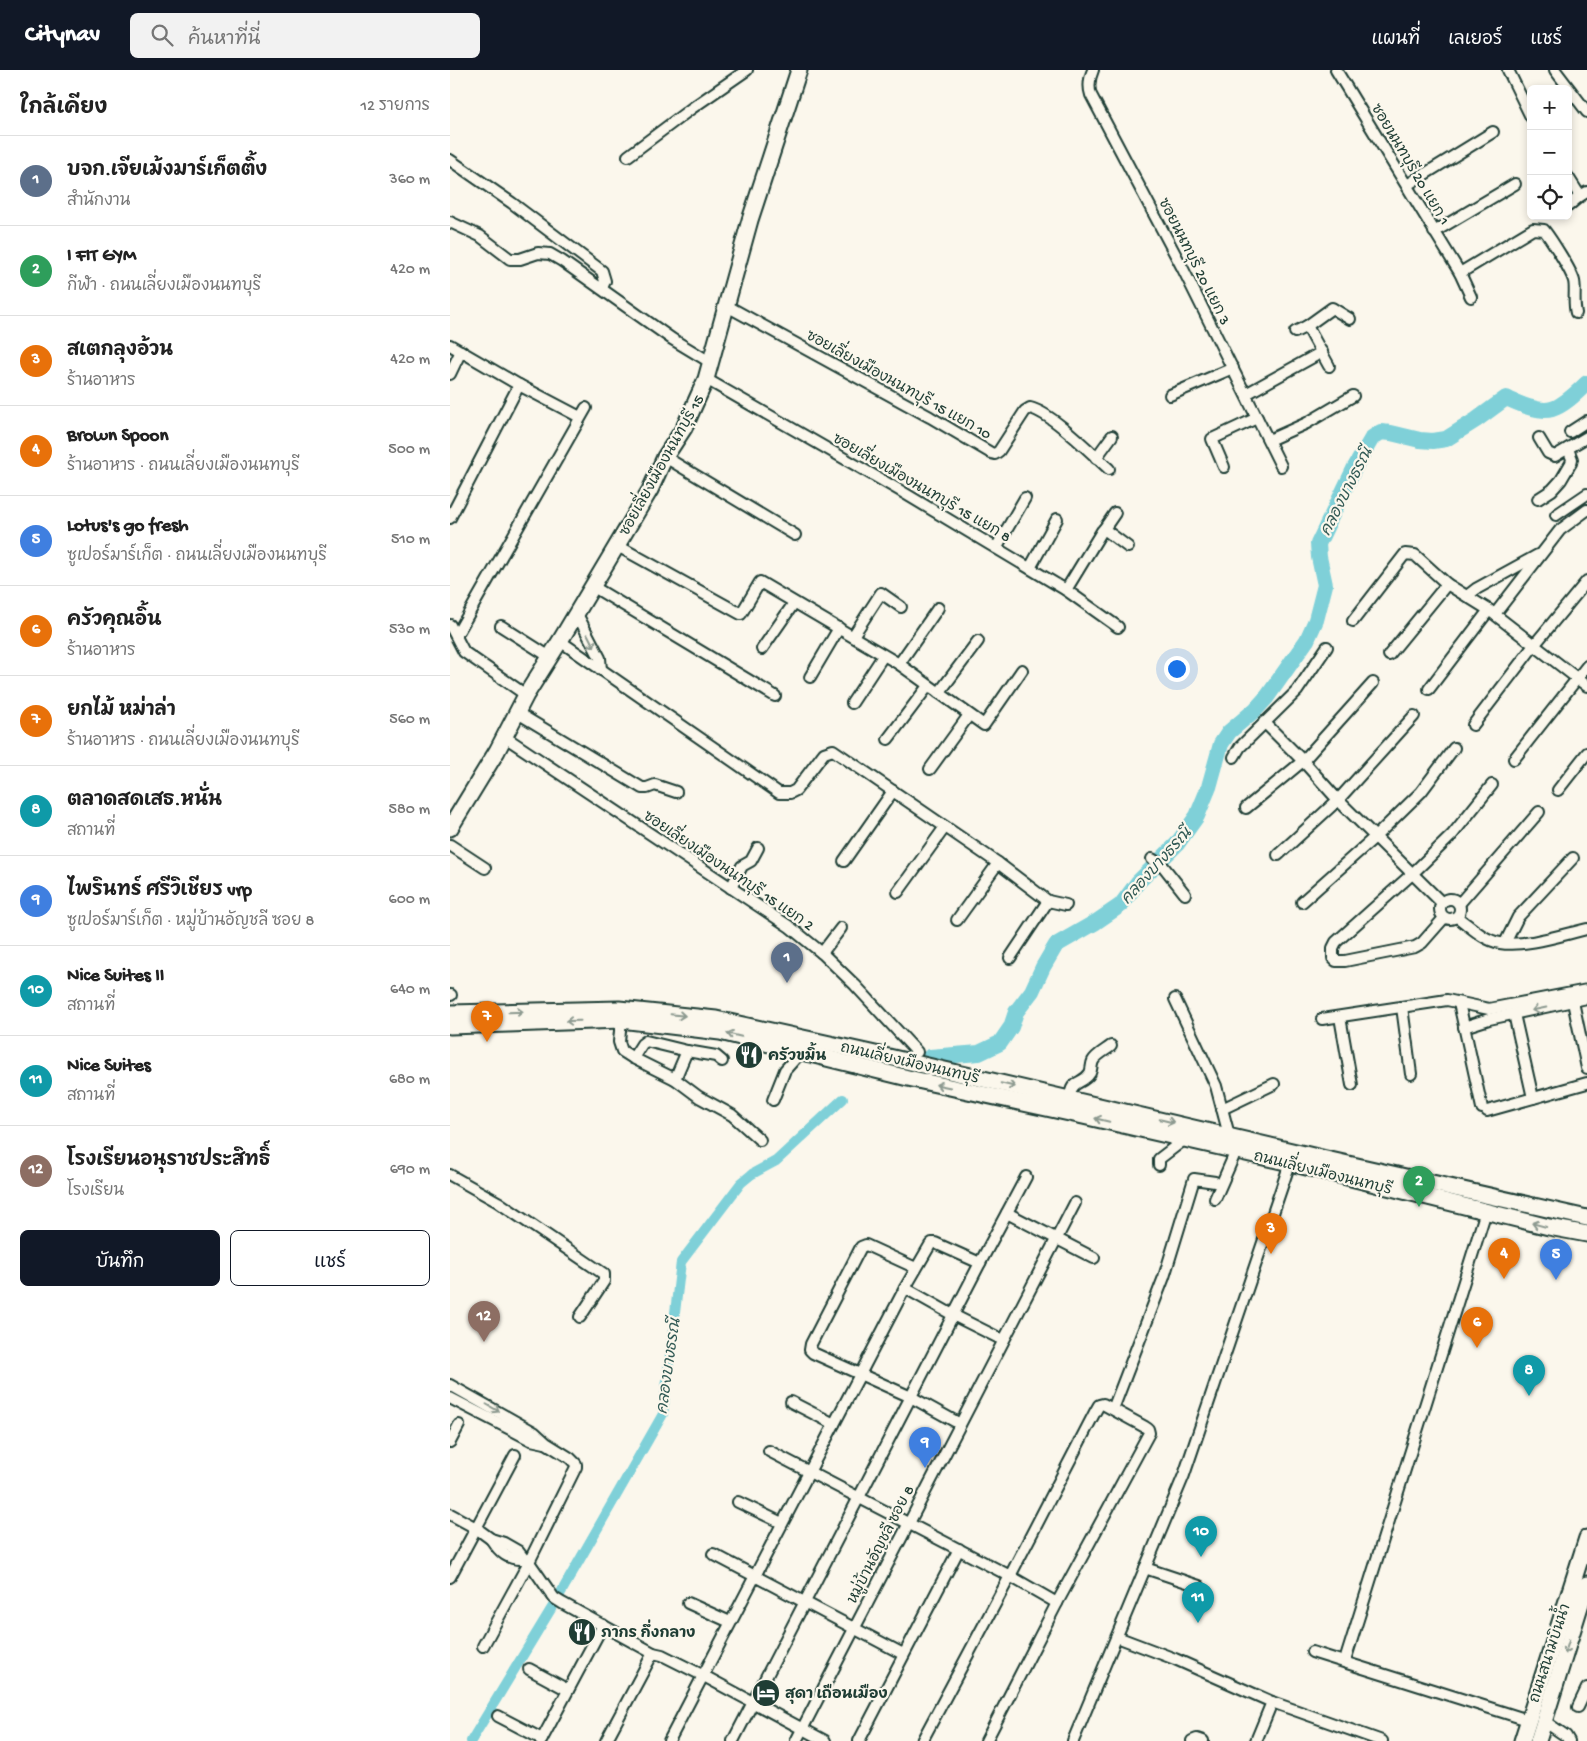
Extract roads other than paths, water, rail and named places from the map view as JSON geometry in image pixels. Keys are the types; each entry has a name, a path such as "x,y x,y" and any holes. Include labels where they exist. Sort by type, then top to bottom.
{"main road":[{"name":"ซอยเลี่ยงเมืองนนทบุรี 15","path":"450,828 505,737 526,695 577,614 650,490 665,457 684,428 706,379 755,206 799,70"},
{"name":"ถนนเลี่ยงเมืองนนทบุรี","path":"450,1013 620,1009 716,1019 1587,1218"},
{"name":"ถนนเลี่ยงเมืองนนทบุรี","path":"450,1026 621,1020 720,1032 908,1078 1290,1163 1486,1212 1587,1234"},
{"path":"1058,1110 1070,1100"},
{"name":"ถนนสนามบินน้ำ","path":"1538,1741 1544,1721 1547,1685 1587,1538"},
{"name":"ถนนสนามบินน้ำ","path":"1522,1741 1528,1720 1547,1685 1587,1584"}],"street":[{"path":"628,156 747,70"},
{"name":"ซอยนนทบุรี 20 แยก 3","path":"1093,70 1089,89 1091,95 1183,269 1281,466"},
{"name":"ซอยนนทบุรี 20 แยก 1","path":"1336,70 1460,273 1471,297"},
{"path":"1508,70 1527,109"},
{"path":"1555,70 1587,112"},
{"path":"1407,185 1493,132"},
{"path":"450,160 512,203 602,271 605,281 602,288"},
{"path":"1572,181 1584,194 1572,203"},
{"path":"1434,232 1515,184"},
{"path":"450,222 480,236 510,259 520,259 538,253 550,254 602,288 672,339 710,362"},
{"path":"1460,273 1533,229 1544,230 1574,281 1573,302 1576,313"},
{"name":"ซอยเลี่ยงเมืองนนทบุรี 15 แยก 10","path":"727,306 930,417 991,453 995,454 999,451 1030,408 1036,409 1061,426 1109,469"},
{"path":"1295,332 1332,308 1350,319"},
{"path":"1307,326 1329,366"},
{"path":"450,345 519,385 583,413 456,636"},
{"path":"450,374 461,351"},
{"path":"1246,394 1322,352"},
{"path":"1170,395 1233,368"},
{"name":"ซอยเลี่ยงเมืองนนทบุรี 15 แยก 8","path":"706,379 1030,568 1066,590 1118,627"},
{"path":"450,518 519,385"},
{"path":"1269,440 1307,423 1353,396"},
{"path":"1224,467 1212,439 1257,418"},
{"path":"1570,432 1587,421"},
{"path":"1096,458 1112,436"},
{"path":"1539,438 1551,456 1555,456 1587,437"},
{"path":"1538,498 1552,490 1561,480 1572,459 1568,449"},
{"path":"665,457 795,535"},
{"path":"1556,515 1587,494"},
{"path":"996,548 1024,498"},
{"path":"1429,690 1560,530 1587,510"},
{"path":"1066,590 1115,514"},
{"path":"1030,568 1057,519"},
{"path":"1104,529 1128,547"},
{"path":"616,545 741,614 760,582 899,664 984,725 1022,670"},
{"path":"1467,596 1542,552"},
{"path":"1353,621 1405,554 1415,555 1447,584 1492,612 1587,686"},
{"path":"1473,725 1535,644 1587,581"},
{"path":"1389,655 1447,584"},
{"path":"592,586 775,696"},
{"path":"853,636 881,594 901,607"},
{"path":"762,649 794,603"},
{"path":"899,664 938,608"},
{"path":"577,614 600,658 602,670"},
{"path":"450,625 464,652 526,695"},
{"path":"501,626 550,657"},
{"path":"810,677 838,628"},
{"path":"560,641 779,793 790,793 796,790 824,753 833,750 998,863 1048,901 1066,905"},
{"path":"940,693 978,641"},
{"path":"1234,757 1240,747 1297,691 1327,647"},
{"path":"852,703 884,656"},
{"path":"1514,759 1587,666"},
{"path":"1246,808 1303,761 1373,683"},
{"path":"888,739 928,686"},
{"path":"516,712 642,788 655,785 676,792"},
{"path":"930,769 969,715"},
{"path":"1278,854 1338,800 1414,716"},
{"path":"1264,722 1375,838 1442,903"},
{"name":"ซอยเลี่ยงเมืองนนทบุรี 15 แยก 2","path":"505,737 790,927 822,953 880,1010 917,1052"},
{"path":"1302,902 1375,838 1421,792 1454,748"},
{"path":"1558,790 1587,753"},
{"path":"1444,918 1422,943 1415,947 1345,962 1336,961 1333,958 1336,942 1412,874 1454,832 1492,784"},
{"path":"844,861 893,791"},
{"path":"1459,904 1540,812"},
{"path":"898,892 945,826"},
{"path":"450,845 485,868"},
{"path":"731,888 742,866 751,861 758,848"},
{"path":"1505,943 1518,917 1573,858"},
{"path":"1156,862 1185,894"},
{"path":"957,920 998,863"},
{"path":"1449,899 1457,901 1460,911 1457,917 1451,920 1444,918 1440,912 1442,903 1449,899"},
{"path":"1010,958 1048,901"},
{"path":"1457,917 1480,935 1499,943 1531,943 1587,929"},
{"path":"822,953 841,928"},
{"path":"1322,1019 1446,1000 1489,1014 1514,1014 1572,997 1587,990"},
{"path":"1572,997 1587,1068"},
{"path":"1464,1026 1489,1014 1572,997 1587,998"},
{"path":"1175,999 1210,1073 1230,1135"},
{"path":"1460,1003 1485,1110 1587,1083"},
{"path":"1402,1007 1411,1074"},
{"path":"1514,1014 1532,1098"},
{"path":"1340,1017 1352,1084"},
{"path":"621,1020 618,1042 622,1051 674,1079 699,1097 732,1115 760,1140"},
{"path":"633,1058 646,1041 716,1056 722,1061"},
{"path":"1070,1100 1072,1086 1087,1076 1094,1060 1111,1046"},
{"path":"674,1079 687,1051"},
{"path":"773,1100 785,1070 802,1052"},
{"path":"1222,1109 1274,1084"},
{"path":"1159,1165 1159,1159 1185,1139"},
{"path":"1216,1199 1236,1151"},
{"path":"1073,1741 1184,1475 1290,1163"},
{"path":"450,1175 498,1202 604,1274 604,1281 580,1316"},
{"path":"733,1741 1026,1177"},
{"path":"1113,1409 1164,1277 1194,1179 1215,1182"},
{"name":"หมู่บ้านอัญชลี ซอย 8","path":"796,1741 1075,1203"},
{"path":"1345,1661 1486,1212"},
{"path":"1008,1213 1094,1258"},
{"path":"669,1741 905,1288 932,1243 980,1263"},
{"path":"916,1268 866,1245 862,1247 858,1251 811,1344 810,1350 911,1397 960,1424"},
{"path":"905,1288 953,1316 1003,1340"},
{"path":"450,1385 534,1432 576,1464 483,1646"},
{"path":"450,1398 531,1440 546,1443"},
{"path":"791,1402 834,1424"},
{"path":"922,1741 1099,1405 1104,1404 1145,1427 1149,1432 1057,1603 986,1741"},
{"path":"450,1442 459,1425"},
{"path":"769,1451 1010,1576 1057,1603"},
{"path":"450,1577 515,1455"},
{"path":"738,1502 782,1523"},
{"path":"450,1514 476,1528 491,1539 499,1552 514,1560 527,1561 558,1601 653,1653 704,1676 825,1741"},
{"path":"860,1741 958,1549"},
{"path":"713,1554 903,1654"},
{"path":"1145,1568 1199,1586"},
{"path":"688,1603 730,1622"},
{"path":"498,1716 542,1740 603,1625"},
{"path":"1117,1637 1175,1659 1272,1702 1382,1741"},
{"path":"1312,1652 1528,1720"},
{"path":"606,1741 653,1653"},
{"path":"529,1669 568,1690"},
{"path":"1578,1707 1587,1688"},
{"path":"1256,1741 1272,1702"},
{"path":"1544,1721 1566,1736 1569,1741"},
{"path":"1192,1741 1197,1739 1203,1741"}],"waterway":[{"name":"คลองบางธรณี","path":"930,1057 979,1053 1000,1043 1011,1027 1016,1012 1032,991 1056,945 1121,905 1138,882 1177,844 1197,816 1209,787 1221,744 1229,732 1267,697 1307,640 1316,620 1325,585 1318,544 1355,467 1372,438 1381,432 1420,440 1446,439 1506,398 1534,409 1552,409 1566,401 1587,383"},
{"name":"คลองบางธรณี","path":"471,1741 559,1596 663,1414 681,1262 741,1183 752,1174 776,1161 843,1099"}],"place":[{"name":"บจก.เจียเม้งมาร์เก็ตติ้ง","path":"787,983"},
{"name":"ยกไม้ หม่าล่า","path":"487,1042"},
{"name":"ครัวขมิ้น","path":"749,1055"},
{"name":"I FIT GYM","path":"1419,1207"},
{"name":"สเตกลุงอ้วน","path":"1271,1254"},
{"name":"Brown Spoon","path":"1504,1279"},
{"name":"Lotus's go fresh","path":"1556,1280"},
{"name":"โรงเรียนอนุราชประสิทธิ์","path":"484,1342"},
{"name":"ครัวคุณอิ้น","path":"1477,1348"},
{"name":"ตลาดสดเสธ.หนั่น","path":"1529,1396"},
{"name":"ไพรินทร์ ศรีวิเชียร vrp","path":"925,1468"},
{"name":"Nice Suites II","path":"1201,1557"},
{"name":"Nice Suites","path":"1198,1623"},
{"name":"ภากร กึ่งกลาง","path":"582,1632"},
{"name":"สุดา เถือนเมือง","path":"766,1693"}]}
